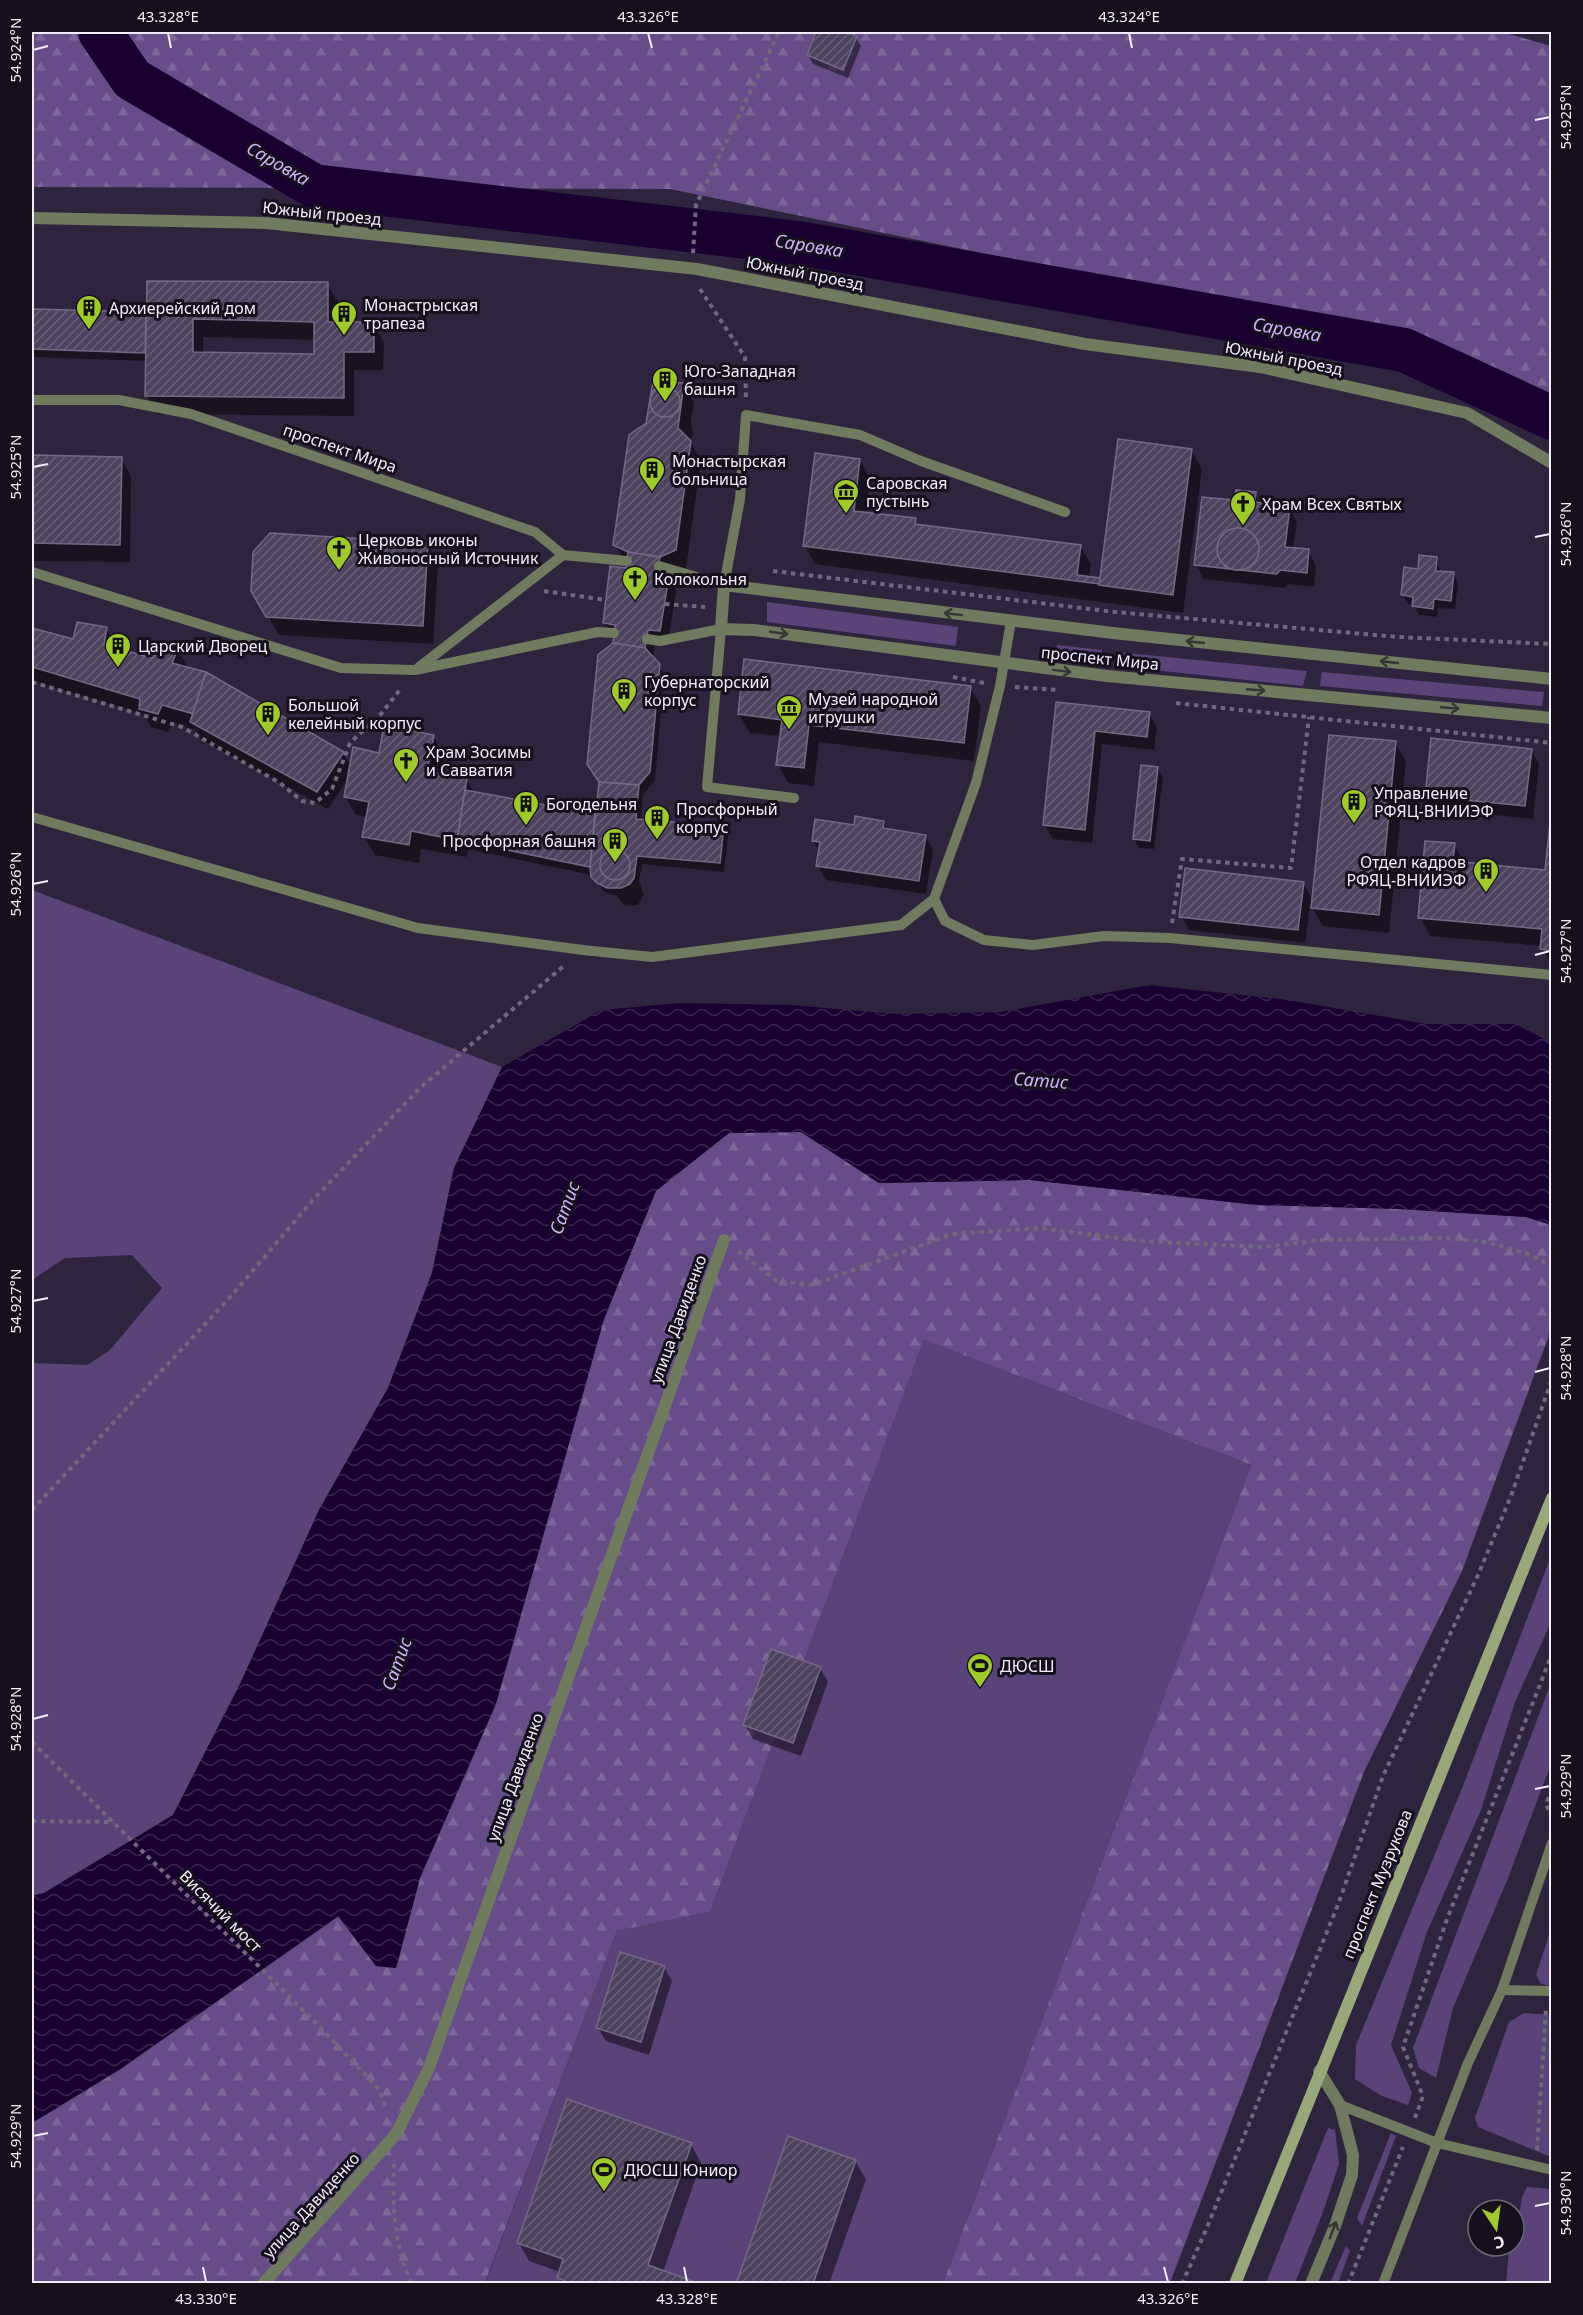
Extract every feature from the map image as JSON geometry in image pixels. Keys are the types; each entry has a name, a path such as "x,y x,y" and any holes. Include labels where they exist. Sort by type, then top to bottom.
{"main road":[{"name":"проспект Музрукова","path":"1235,2283 1551,1498"}],"street":[{"name":"Южный проезд","path":"32,218 266,223 697,268 1085,344 1260,367 1467,412 1551,464"},
{"name":"проспект Мира","path":"724,585 1011,621 1551,679"},
{"path":"721,629 724,585"},
{"name":"проспект Мира","path":"721,629 754,630 1107,676 1551,718"},
{"name":"улица Давиденко","path":"263,2283 396,2134 429,2068 724,1240"},
{"path":"1311,2283 1335,2226 1352,2175 1353,2155 1340,2105 1319,2071"}],"lane":[{"name":"проспект Мира","path":"32,400 119,400 191,414 535,532 563,555"},
{"path":"724,585 740,499 746,415 860,435 921,461 1065,512"},
{"path":"415,670 563,555 627,561"},
{"name":"проспект Мира","path":"659,566 724,585"},
{"path":"32,572 341,668 415,670 598,632 614,633"},
{"path":"32,817 418,928 583,950 652,957 815,938 901,925 934,899 976,783 1000,686 1011,621"},
{"path":"721,629 708,787 794,798"},
{"name":"проспект Мира","path":"646,639 660,641 721,629"},
{"path":"934,899 945,921 984,940 1033,945 1104,936 1170,938 1551,975"},
{"path":"1383,2283 1468,2063 1502,1990 1551,1842"},
{"path":"1502,1990 1550,1991"},
{"path":"1340,2105 1437,2143 1551,2170"}],"path":[{"path":"693,254 696,205 778,32"},
{"path":"700,288 745,357 746,415"},
{"path":"760,590 767,570 1127,613 1398,638 1551,644"},
{"path":"523,587 579,598 606,600"},
{"path":"32,682 182,727 280,783 302,801 315,803 332,789 350,743 381,714 415,670"},
{"path":"1000,686 1071,691"},
{"path":"1165,702 1551,743"},
{"path":"1170,938 1182,859 1291,868 1309,717"},
{"path":"32,1510 103,1430 233,1294 312,1201 421,1087 583,950"},
{"path":"724,1240 777,1281 812,1285 952,1234 1041,1228 1141,1241 1262,1247 1321,1240 1444,1238 1487,1242 1528,1254 1551,1266"},
{"path":"1182,2283 1208,2225 1339,1902 1383,1776 1478,1575 1510,1496 1551,1379"},
{"path":"1348,2283 1423,2096 1403,2047 1447,1919 1551,1654"},
{"name":"Висячий мост","path":"32,1742 311,2018"},
{"path":"1551,1789 1546,1804 1551,1818"},
{"path":"32,1821 114,1822"},
{"path":"1536,2166 1550,1991"}],"green space":[{"path":"32,32 1502,32 1551,46 1551,418 1459,351 670,189 32,187"},
{"path":"767,602 958,627 956,646 767,622"},
{"path":"1057,645 1102,650 1099,663 1055,658"},
{"path":"1117,652 1307,671 1303,686 1117,666"},
{"path":"1322,672 1544,692 1542,706 1320,686"},
{"path":"32,890 502,1067 454,1168 432,1273 388,1388 319,1510 240,1684 173,1815 44,1893 32,1896 32,1363 87,1365 109,1351 162,1288 132,1255 65,1258 32,1280"},
{"path":"801,1132 879,1183 1030,1180 1257,1205 1400,1209 1526,1217 1551,1225 1552,1316 1548,1338 1462,1571 1364,1772 1170,2283 943,2283 1251,1465 924,1340 710,1912 617,1931 485,2283 32,2284 32,2123 121,2069 339,1916 376,1966 396,1968 420,1878 568,1440 604,1319 656,1190 729,1133"},
{"name":"ДЮСШ","path":"924,1340 1251,1465 943,2283 485,2284 617,1931 710,1912"},
{"path":"1551,1556 1551,1622 1515,1702 1481,1810 1427,1932 1391,2045 1412,2093 1408,2105 1380,2095 1355,2079 1356,2045 1463,1786"},
{"path":"1551,1683 1551,1764 1508,1878 1453,2008 1436,2078 1419,2068 1413,2048"},
{"path":"1551,1929 1551,1986 1541,1984 1536,1975"},
{"path":"1524,2013 1551,2015 1551,2157 1478,2127 1475,2118 1509,2022"},
{"path":"1544,2050 1551,2051 1551,2110 1540,2109"},
{"path":"1328,2128 1335,2130 1339,2164 1295,2283 1266,2283"},
{"path":"1391,2133 1396,2136 1362,2226 1357,2218"},
{"path":"1527,2187 1551,2189 1551,2283 1506,2283 1508,2258 1526,2258 1526,2198 1522,2197"},
{"path":"1346,2246 1350,2251 1338,2283 1330,2283"}],"water":[{"name":"Сатис","path":"1149,985 1288,1000 1426,1024 1516,1024 1551,1043 1551,1225 1526,1217 1400,1209 1257,1205 1030,1180 879,1183 801,1132 729,1133 656,1191 604,1319 496,1704 420,1878 396,1968 376,1966 338,1916 120,2069 32,2123 32,1896 44,1893 173,1815 240,1684 319,1510 388,1388 432,1273 454,1168 502,1067 602,1010 680,1003 791,1005 897,1014 1001,1012"}],"building":[{"path":"816,32 845,32 857,36 843,70 807,55"},
{"name":"Монастрыская трапеза","path":"147,281 328,282 328,322 374,322 374,352 344,352 344,398 145,396","holes":["193,319 314,322 314,354 193,352"]},
{"name":"Архиерейский дом","path":"32,309 146,312 145,353 32,349"},
{"name":"Монастырская больница","path":"653,381 684,383 678,428 691,441 676,550 660,557 628,552 613,545 629,435 646,423"},
{"name":"Юго-Западная башня","path":"665,387 671,388 679,396 679,408 671,416 665,417 659,416 651,408 650,402 651,396 659,388"},
{"path":"1118,439 1192,449 1173,595 1099,585"},
{"name":"Саровская пустынь","path":"815,453 860,459 854,511 916,518 915,524 1081,545 1077,575 1100,578 1099,584 803,546"},
{"path":"32,455 122,457 120,545 32,543"},
{"name":"Храм Всех Святых","path":"1236,490 1256,492 1255,502 1290,506 1285,547 1309,549 1307,573 1280,570 1277,574 1194,565 1202,497 1235,500"},
{"path":"1238,528 1253,534 1259,549 1253,564 1238,570 1223,564 1217,549 1223,534"},
{"name":"Церковь иконы Живоносный Источник","path":"270,533 428,543 423,626 266,617 251,591 253,552"},
{"name":"Колокольня","path":"628,552 660,557 657,574 669,576 660,631 648,630 645,648 613,643 615,625 603,623 610,566 626,568"},
{"path":"1419,555 1437,557 1436,571 1454,572 1451,601 1434,599 1433,609 1412,606 1413,597 1401,595 1404,567 1418,569"},
{"name":"Царский Дворец","path":"77,622 107,627 104,645 153,658 160,641 179,647 172,663 206,672 194,714 162,705 158,714 139,709 140,699 32,667 32,628 73,639"},
{"name":"Губернаторский корпус","path":"613,643 645,648 660,664 650,772 639,785 599,782 587,764 598,655"},
{"path":"744,659 971,686 964,743 809,725 804,768 776,765 782,720 738,714"},
{"name":"Большой келейный корпус","path":"206,672 344,752 317,792 190,722"},
{"path":"1056,702 1150,712 1147,737 1095,731 1085,830 1043,825"},
{"name":"Храм Зосимы и Савватия","path":"384,725 434,735 427,771 467,778 457,840 411,831 409,845 362,837 369,802 344,797 353,747 379,753"},
{"name":"Управление РФЯЦ-ВНИИЭФ","path":"1329,735 1396,741 1379,915 1311,908"},
{"path":"1431,738 1532,749 1525,806 1425,796"},
{"path":"1141,765 1158,767 1150,841 1133,839"},
{"name":"Просфорный корпус","path":"599,782 639,785 636,819 724,826 720,863 637,856 634,878 630,884 621,888 607,888 597,883 591,877 590,867"},
{"name":"Богодельня","path":"465,790 595,814 590,867 457,840"},
{"name":"Отдел кадров РФЯЦ-ВНИИЭФ","path":"1552,803 1552,951 1540,949 1542,929 1418,918 1425,841 1455,843 1453,861 1545,870"},
{"path":"855,816 884,821 883,828 926,835 919,881 816,866 820,842 812,841 815,819 854,825"},
{"name":"Просфорная башня","path":"615,850 626,854 630,865 626,876 615,880 604,876 600,865 604,854"},
{"path":"1185,868 1304,882 1298,930 1179,917"},
{"path":"771,1649 821,1667 793,1743 743,1725"},
{"path":"620,1952 665,1966 641,2042 596,2028"},
{"name":"ДЮСШ Юниор","path":"567,2099 692,2143 648,2265 701,2284 573,2284 557,2278 563,2259 517,2243"},
{"name":"ДЮСШ Юниор","path":"788,2136 856,2160 813,2284 736,2284"}],"waterway":[{"name":"Саровка","path":"100,32 132,79 314,186 798,243 1404,350 1552,418"}],"place":[{"name":"Архиерейский дом","path":"89,331"},
{"name":"Монастрыская трапеза","path":"344,337"},
{"name":"Юго-Западная башня","path":"665,403"},
{"name":"Монастырская больница","path":"652,493"},
{"name":"Саровская пустынь","path":"846,515"},
{"name":"Храм Всех Святых","path":"1243,527"},
{"name":"Церковь иконы Живоносный Источник","path":"339,572"},
{"name":"Колокольня","path":"635,602"},
{"name":"Царский Дворец","path":"118,669"},
{"name":"Губернаторский корпус","path":"624,714"},
{"name":"Музей народной игрушки","path":"789,731"},
{"name":"Большой келейный корпус","path":"268,737"},
{"name":"Храм Зосимы и Савватия","path":"406,784"},
{"name":"Управление РФЯЦ-ВНИИЭФ","path":"1354,825"},
{"name":"Богодельня","path":"526,827"},
{"name":"Просфорный корпус","path":"657,841"},
{"name":"Просфорная башня","path":"615,864"},
{"name":"Отдел кадров РФЯЦ-ВНИИЭФ","path":"1486,894"},
{"name":"ДЮСШ","path":"980,1689"},
{"name":"ДЮСШ Юниор","path":"604,2193"}]}
